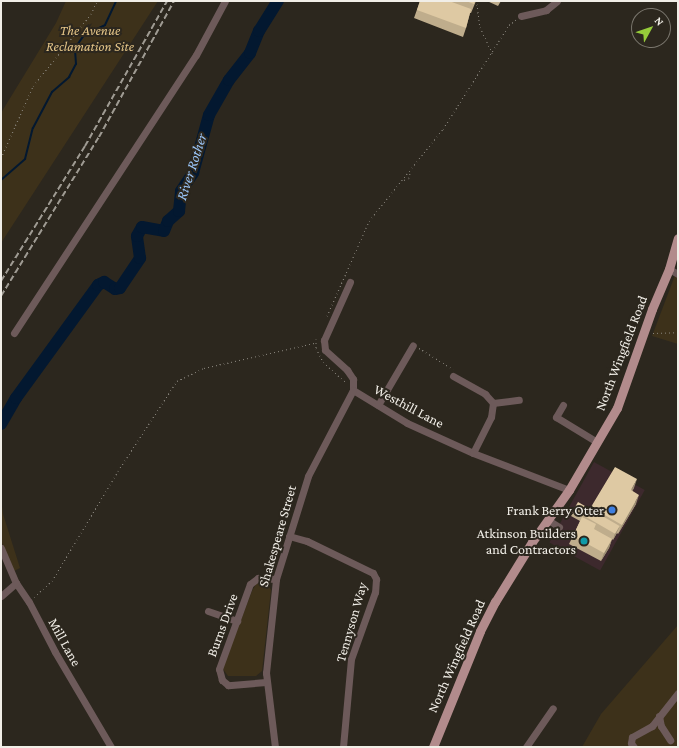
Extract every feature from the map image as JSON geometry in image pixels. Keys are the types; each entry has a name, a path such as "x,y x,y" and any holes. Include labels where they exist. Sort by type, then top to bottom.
{"main road":[{"name":"North Wingfield Road","path":"433,747 480,631 548,520 569,490 580,478 597,442 617,408 644,330 669,269 678,238"}],"street":[{"path":"14,332 196,55 225,1"},
{"path":"521,16 546,10 557,1"},
{"path":"669,269 678,274"},
{"name":"Westhill Lane","path":"350,282 324,340 325,350 347,370 353,380 353,390 407,423 473,453 569,490"},
{"path":"378,405 413,345"},
{"path":"453,376 485,394 493,403 491,417 473,453"},
{"name":"Shakespeare Street","path":"275,747 266,682 269,628 276,579 308,476 353,390"},
{"path":"493,403 518,400"},
{"path":"563,405 556,417 597,442"},
{"path":"548,520 559,527"},
{"name":"Tennyson Way","path":"289,536 307,541 373,573 376,579 375,592 351,659 343,747"},
{"name":"Mill Lane","path":"1,548 16,583 30,602 55,652 111,747"},
{"name":"Burns Drive","path":"266,682 228,685 222,680 219,669 250,584 258,578 276,579"},
{"path":"1,596 16,583"},
{"path":"208,611 237,621"},
{"path":"634,747 632,737 649,729 678,693"},
{"path":"526,747 553,708"},
{"path":"659,715 661,726 670,740"}],"path":[{"path":"1,158 34,86 91,14 97,1"},
{"path":"477,4 480,26 492,54"},
{"path":"326,317 369,221 404,180 443,129 514,22"},
{"path":"404,180 409,178 410,172"},
{"path":"644,330 654,333 678,332"},
{"path":"318,336 315,343 323,362 353,390"},
{"path":"30,602 52,581 118,471 177,381 204,368 315,343"},
{"path":"413,345 453,368 453,376"}],"shaded area":[{"path":"594,462 645,490 600,571 549,542"}],"green space":[{"name":"The Avenue Reclamation Site","path":"66,1 158,1 1,243 1,113 56,23"},
{"path":"677,270 678,271 678,344 652,336"},
{"path":"1,498 3,514 20,568 14,571 1,541"},
{"path":"266,581 271,590 262,671 256,676 228,676 223,669 224,664 252,591 256,584"},
{"path":"678,625 678,747 582,747 601,714"}],"building":[{"path":"420,1 449,1 471,9 466,28 417,10"},
{"path":"466,1 475,1 474,4"},
{"name":"Frank Berry Otter","path":"615,467 637,479 631,490 639,495 622,525 591,507"},
{"path":"578,502 620,526 615,534 574,510"},
{"path":"582,517 596,524 594,529 612,539 604,553 573,536"}],"waterway":[{"path":"1,180 25,159 33,128 52,92 69,77 76,64 75,48 84,35 105,25 116,1"},
{"name":"River Rother","path":"1,424 16,398 98,285 104,282 115,289 120,288 140,258 137,236 142,227 164,231 168,221 179,211 181,191 193,173 209,115 229,80 250,53 259,31 278,1"}],"railway":[{"path":"1,281 85,146 167,1"},
{"path":"1,296 99,137 174,1"}],"place":[{"name":"Frank Berry Otter","path":"612,510"},
{"name":"Atkinson Builders and Contractors","path":"584,541"}]}
